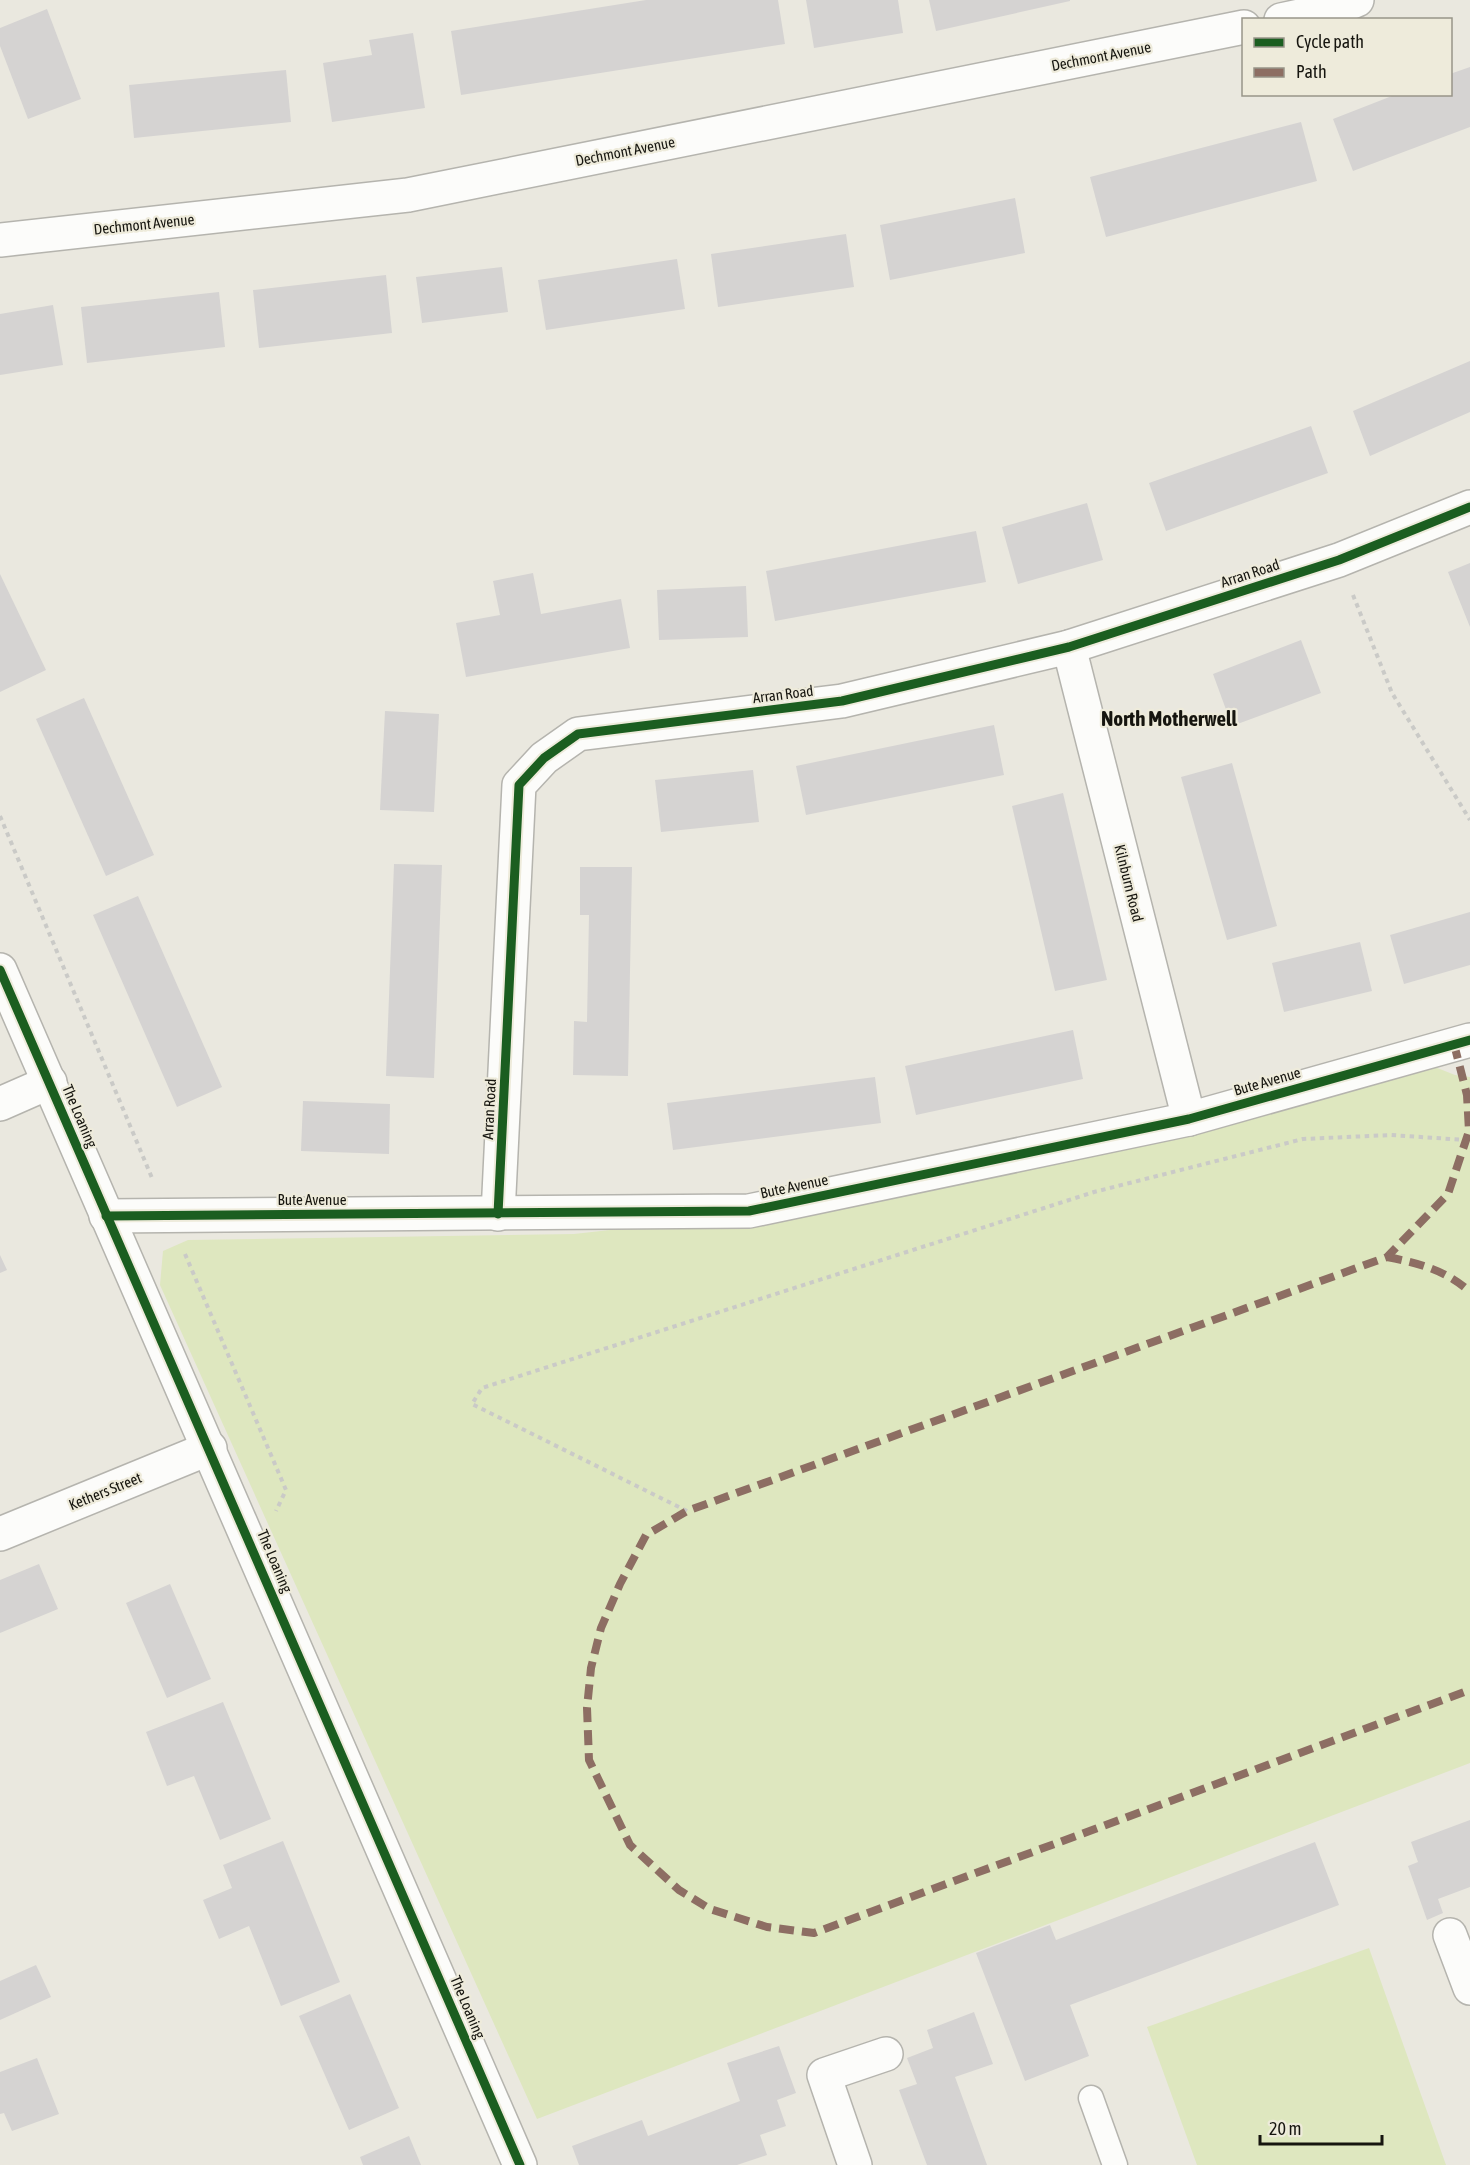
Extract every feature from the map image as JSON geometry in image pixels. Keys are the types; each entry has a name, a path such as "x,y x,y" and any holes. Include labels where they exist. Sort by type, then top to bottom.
{"street":[{"path":"1290,18 1341,7 1357,0"},
{"name":"Dechmont Avenue","path":"0,240 408,195 1242,27"},
{"name":"Arran Road","path":"498,1214 519,785 544,758 578,734 842,701 1069,647 1339,560 1470,507"},
{"name":"Kilnburn Road","path":"1069,647 1189,1119"},
{"name":"The Loaning","path":"0,970 106,1216 210,1448 520,2165"},
{"name":"Bute Avenue","path":"106,1216 749,1211 1189,1119 1470,1040"},
{"path":"0,1104 50,1082"},
{"name":"Kethers Street","path":"0,1534 210,1448"},
{"path":"1450,1935 1470,1988"},
{"path":"855,2165 824,2075 886,2054"}],"lane":[{"path":"1091,2098 1115,2165"}],"path":[{"path":"1339,560 1392,693 1470,820"},
{"path":"687,1510 472,1404 482,1388 1094,1192 1303,1139 1391,1135 1466,1140"}],"green space":[{"path":"1417,1060 1455,1075 1470,1077 1470,1763 537,2119 160,1285 163,1251 188,1240 574,1234 842,1204"},
{"path":"1369,1948 1446,2165 1197,2165 1147,2027"}],"building":[{"path":"646,0 778,0 785,44 461,95 451,31"},
{"path":"806,0 898,0 903,33 814,48"},
{"path":"929,0 1070,0 1070,1 936,31"},
{"path":"47,9 81,99 28,119 0,46 0,28"},
{"path":"413,33 425,108 332,122 323,63 372,55 369,40"},
{"path":"1470,67 1470,127 1353,171 1333,119 1392,96 1452,96 1452,73"},
{"path":"286,70 291,122 134,138 129,85"},
{"path":"1301,122 1317,181 1106,237 1090,177"},
{"path":"1015,198 1025,253 890,280 880,225"},
{"path":"846,234 854,287 718,307 711,254"},
{"path":"677,259 685,309 546,330 538,280"},
{"path":"502,267 508,312 422,323 416,277"},
{"path":"386,275 392,333 259,348 253,290"},
{"path":"219,292 225,347 87,363 81,307"},
{"path":"53,305 63,365 0,375 0,314"},
{"path":"1470,361 1470,412 1370,456 1353,411"},
{"path":"1311,426 1328,473 1166,531 1149,483"},
{"path":"1087,503 1103,560 1018,584 1002,527"},
{"path":"976,531 986,582 775,621 766,571"},
{"path":"1470,563 1470,627 1448,572"},
{"path":"533,573 541,614 621,599 630,648 466,677 456,623 500,615 493,581"},
{"path":"0,574 46,670 0,692"},
{"path":"746,586 748,637 659,640 657,590"},
{"path":"1301,640 1321,693 1232,726 1213,674"},
{"path":"84,698 154,855 106,876 36,719"},
{"path":"385,711 439,714 434,812 380,810"},
{"path":"994,725 1004,775 806,815 796,766"},
{"path":"1232,763 1277,926 1227,940 1181,777"},
{"path":"753,770 759,822 661,832 655,780"},
{"path":"1063,793 1107,980 1055,991 1012,806"},
{"path":"394,864 442,865 434,1078 386,1076"},
{"path":"580,867 632,867 628,1076 573,1075 574,1021 587,1022 589,915 580,915"},
{"path":"138,896 222,1087 177,1107 93,915"},
{"path":"1470,912 1470,965 1404,984 1390,935"},
{"path":"1360,942 1372,991 1284,1012 1272,963"},
{"path":"1073,1030 1083,1079 916,1115 905,1066"},
{"path":"875,1077 881,1123 673,1150 667,1103"},
{"path":"303,1101 390,1104 389,1154 301,1151"},
{"path":"0,1255 7,1270 0,1273"},
{"path":"39,1564 58,1609 0,1633 0,1580"},
{"path":"170,1584 211,1679 167,1698 126,1603"},
{"path":"223,1702 271,1819 220,1840 194,1776 167,1786 146,1732"},
{"path":"1470,1820 1470,1887 1438,1899 1443,1913 1427,1920 1408,1866 1418,1862 1411,1842"},
{"path":"283,1841 340,1982 281,2006 249,1926 219,1939 203,1900 232,1888 223,1865"},
{"path":"1315,1842 1339,1905 1070,2005 1089,2056 1025,2081 976,1953 1050,1925 1056,1940"},
{"path":"36,1965 51,1997 0,2020 0,1981"},
{"path":"350,1994 399,2108 349,2130 299,2016"},
{"path":"974,2012 993,2064 955,2077 987,2165 927,2165 899,2090 917,2084 907,2058 933,2048 927,2030"},
{"path":"779,2046 796,2093 777,2100 786,2126 760,2135 767,2155 737,2165 579,2165 572,2146 642,2120 648,2136 740,2101 727,2063"},
{"path":"37,2058 59,2114 12,2131 4,2113 0,2114 0,2072"},
{"path":"409,2136 421,2165 363,2165 360,2157"}],"marked path":[{"path":"1454,1044 1467,1095 1469,1131 1448,1194 1387,1257 687,1511 646,1535 620,1584 601,1628 591,1668 587,1708 589,1760 630,1845 679,1890 710,1909 767,1927 814,1933 1470,1690"},
{"path":"1387,1257 1431,1268 1461,1284 1470,1292"}],"cycle path":[{"path":"498,1214 519,785 544,758 578,734 842,701 1069,647 1339,560 1470,507"},
{"path":"0,970 520,2165"},
{"path":"106,1216 749,1211 1189,1119 1470,1040"}],"district":[{"name":"North Motherwell","path":"1169,718"}]}
